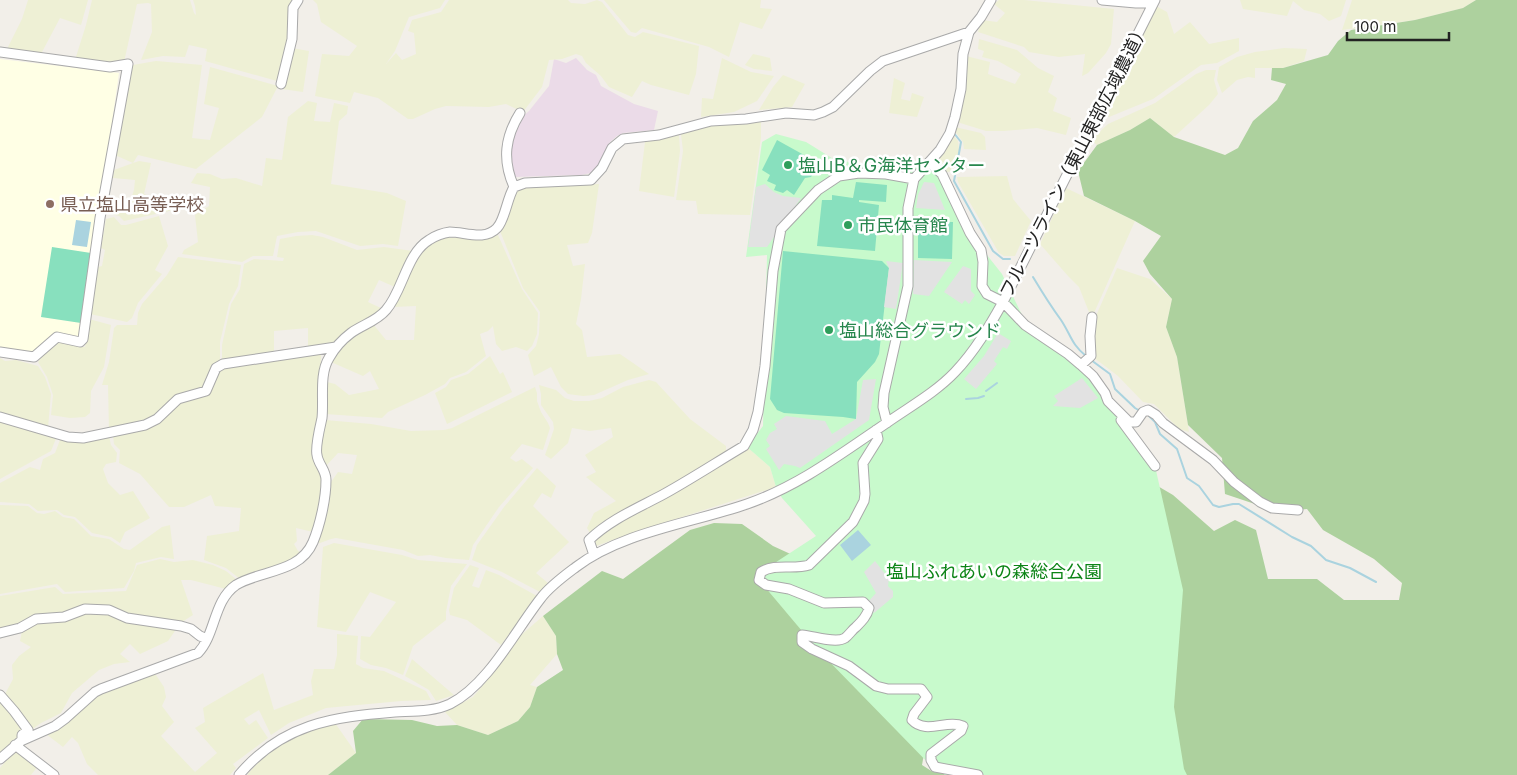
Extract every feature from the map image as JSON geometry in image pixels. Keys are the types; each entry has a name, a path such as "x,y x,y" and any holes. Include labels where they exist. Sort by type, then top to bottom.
{"street":[{"path":"281,84 292,39 293,8 298,0"},
{"path":"887,422 883,407 884,392 902,320 908,286 908,208 914,179 940,150 950,133 961,89 963,54 968,32 991,0"},
{"path":"1102,0 1136,3 1154,1"},
{"name":"フルーツライン（東山東部広域農道）","path":"239,775 263,752 282,738 308,726 342,717 437,708 464,696 478,683 542,596 577,566 594,555 631,539 745,504 782,490 814,472 939,386 956,371 979,343 1003,302 1154,1"},
{"path":"0,759 18,743 55,726 100,689 194,655 202,648 207,639 221,602 235,586 254,576 292,564 303,556 312,545 320,521 326,480 317,455 322,416 324,373 328,359 336,347 352,332 385,312 423,244 444,233 481,235 492,232 501,223 514,186 524,183 591,180 602,168 612,148 623,139 659,136 711,121 746,119 786,113 814,115 832,107 883,61 968,32"},
{"path":"0,52 110,67 128,64 100,218 83,339 80,342 56,337 34,357 0,352"},
{"path":"514,186 509,175 506,156 511,131 520,114"},
{"path":"929,162 942,174 970,233 981,250 983,262 982,286 987,294 1003,302 1025,325 1068,354 1085,361"},
{"path":"594,555 589,540 602,528 615,519 666,493 744,446 750,438 758,412 765,366 773,270 781,229 818,190 839,176 859,173 886,174 914,179"},
{"path":"1092,317 1085,361 1108,401 1155,466"},
{"path":"0,416 68,437 92,436 152,422 178,399 206,391 216,368 223,364 336,347"},
{"path":"1108,401 1129,422 1136,422 1141,414 1148,410 1213,460 1234,482 1260,502 1272,508 1298,510"},
{"path":"876,430 878,439 863,463 864,501 853,522 809,565 800,568 769,567 761,572 760,580 766,585 789,590 824,602 863,602 869,608 868,614 844,639 830,641 817,636 802,635 802,642 812,649 849,666 876,686 888,689 921,689 927,697 914,714 912,720 917,726 955,724 963,726 961,732 932,754 931,760 936,768 978,775"},
{"path":"0,632 20,628 36,619 64,617 86,609 109,610 126,618 191,628 207,639"},
{"path":"0,695 14,710 28,730 22,735 18,743"},
{"path":"18,743 54,775"}],"shaded area":[{"path":"28,0 88,0 81,25 60,18 41,54 6,51 22,19"},
{"path":"92,0 190,0 196,15 193,0 295,0 281,80 277,81 205,61 207,49 189,45 185,57 163,56 141,60 152,32 151,4 148,3 137,4 124,62 111,64 75,60"},
{"path":"313,0 445,0 440,8 409,17 395,51 386,64 396,53 402,60 416,54 414,33 408,31 412,20 441,12 449,0 568,0 571,3 585,4 597,0 602,2 628,35 635,37 643,32 699,46 696,74 689,95 642,81 632,97 609,87 601,76 586,63 582,56 576,54 562,59 549,60 542,87 523,112 506,104 489,107 446,106 413,119 408,119 378,98 354,92 350,103 315,96 322,54 349,56 357,46 321,22 317,4"},
{"path":"604,0 761,0 760,8 772,9 762,29 740,22 729,57 709,47 642,28 636,33 631,32"},
{"path":"999,0 1024,0 1114,9 1111,44 1106,53 1088,73 1082,76 1085,54 1059,57 1029,52 1024,47 978,32 982,20 997,22 1005,13 994,4"},
{"path":"1240,0 1346,0 1341,16 1329,21 1320,14 1304,10 1293,1 1287,16 1243,9"},
{"path":"1352,0 1476,0 1463,8 1415,20 1342,30"},
{"path":"1156,6 1167,12 1174,34 1190,22 1209,44 1239,38 1239,51 1217,63 1201,65 1153,99 1109,117 1104,113"},
{"path":"979,39 1017,50 1038,68 1054,76 1048,92 1057,98 1053,111 1071,118 1066,135 1037,128 986,131 957,122 966,56 990,62 988,74 1015,84 1021,74 998,61 982,57 984,51 978,49"},
{"path":"292,48 309,51 303,92 282,89"},
{"path":"1284,48 1307,49 1304,61 1283,68 1255,68 1255,78 1248,77 1237,80 1222,93 1217,80 1219,67 1237,57 1255,52"},
{"path":"753,54 770,58 772,71 754,69 745,65"},
{"path":"576,58 587,70 596,75 601,86 634,104 658,111 654,130 623,133 617,136 610,142 598,168 591,173 515,177 509,156 520,119 549,86 554,59 566,63"},
{"path":"722,58 751,72 774,76 757,101 734,112 701,117 702,98 713,99"},
{"name":"県立塩山高等学校","path":"0,59 119,73 82,335 79,338 55,335 36,352 31,353 0,349"},
{"path":"156,61 202,65 192,138 210,140 219,108 204,104 210,67 278,86 262,117 196,169 138,155 133,163 115,155 128,79 133,65"},
{"path":"1206,70 1216,70 1214,80 1218,94 1209,105 1174,137 1150,118 1130,130 1097,145 1091,140 1108,124 1155,103 1196,74"},
{"path":"783,75 805,84 792,107 759,110 773,87"},
{"path":"894,78 905,83 901,99 910,101 912,93 924,97 917,117 889,113"},
{"path":"308,101 317,103 314,121 330,122 334,103 348,106 347,114 339,121 331,184 387,193 406,201 398,246 383,244 360,246 316,231 277,236 273,256 253,256 242,262 182,254 184,250 198,242 195,215 209,206 210,187 191,183 197,173 210,174 222,179 236,178 262,186 266,158 282,160 288,117"},
{"path":"761,122 761,138 750,215 698,214 696,201 676,200 683,151 681,134 714,124"},
{"path":"955,127 981,133 985,137 986,150 964,149 963,142 954,130"},
{"path":"951,133 958,141 959,150 953,171 942,173 934,161"},
{"path":"679,135 680,151 674,197 639,191 645,142"},
{"path":"139,161 151,163 144,194 150,196 151,199 175,199 178,209 124,221 119,216 108,213 111,197 123,204 131,199 135,180 113,178 114,170"},
{"path":"1007,176 1013,199 1031,221 1015,256 1004,256 999,253 958,182 957,177"},
{"path":"924,182 934,183 945,210 916,208 918,195"},
{"path":"599,184 592,233 588,243 567,245 573,266 585,264 576,324 582,330 587,357 620,354 649,374 628,380 594,395 583,396 568,394 561,387 551,367 534,376 528,355 536,346 539,334 540,312 523,288 500,231 514,194 520,189 527,186"},
{"path":"765,184 774,192 783,196 801,198 767,247 748,247 756,187"},
{"path":"1066,188 1135,221 1094,313 1089,312 1079,287 1040,244"},
{"path":"159,216 168,246 155,270 162,274 138,303 132,318 127,322 90,314 98,267 102,266 105,250 101,248 106,219 114,217 121,225 126,225"},
{"path":"312,235 323,237 357,250 384,247 413,251 395,287 379,280 368,302 383,309 337,343 308,350 308,328 274,331 274,354 222,362 222,345 231,304 240,289 244,264 254,259 283,261 284,258 277,257 280,239"},
{"path":"498,235 522,289 538,313 537,334 532,346 527,351 516,347 502,351 496,344 493,326 488,331 480,334 486,356 466,372 450,378 445,384 388,412 382,418 325,414 327,382 335,384 349,395 379,389 370,371 363,376 331,362 353,335 373,324 386,340 414,340 416,306 393,307 421,251 435,240 444,237 483,239"},
{"path":"178,257 241,265 238,286 229,304 220,342 220,362 201,391 179,396 154,420 109,431 108,385 102,385 109,362 114,328 117,325 137,325 138,313 142,304 167,275"},
{"path":"914,260 952,262 929,296 913,294"},
{"path":"886,261 903,263 896,309 884,307 889,268"},
{"path":"963,266 971,269 971,291 975,295 969,304 965,300 962,304 944,292"},
{"path":"1117,268 1150,279 1172,299 1166,327 1177,357 1189,432 1179,429 1154,404 1143,402 1118,376 1093,357 1095,318"},
{"path":"89,319 111,325 104,367 91,391 90,413 85,417 70,418 51,415 53,395 47,377 38,362 47,349 59,342 85,347"},
{"path":"998,333 1011,341 1007,349 1003,347 994,361 997,364 976,389 964,379 984,356"},
{"path":"321,354 320,407 312,456 322,478 322,491 313,532 296,528 297,541 294,544 298,551 302,553 282,565 262,569 240,579 226,568 204,560 207,536 239,531 241,508 215,506 211,495 184,507 169,507 140,474 119,463 120,450 114,444 113,435 152,425 177,404 189,399 206,396 219,371 224,368"},
{"path":"490,356 500,374 503,372 512,392 447,424 435,393 446,387 451,380 468,374"},
{"path":"0,358 5,361 16,360 38,366 45,377 51,394 48,428 0,414"},
{"path":"1082,378 1098,398 1080,408 1053,406 1058,401 1054,396"},
{"path":"876,379 869,420 800,468 784,464 779,470 766,449 770,446 766,440 770,433 777,429 774,424 786,416 825,421 832,434 856,419 863,380"},
{"path":"649,380 656,382 690,419 726,446 726,454 590,533 587,528 594,513 616,501 586,477 596,472 585,455 613,437 611,428 590,431 572,428 568,443 551,459 545,455 554,429 553,422 541,405 539,385 556,390 565,398 574,401 589,401 602,398 623,387"},
{"path":"535,387 541,412 550,428 543,450 522,444 510,458 516,462 522,459 533,468 499,507 473,545 469,560 430,555 418,556 403,550 336,538 320,543 316,542 329,485 338,472 352,474 357,455 338,453 326,466 320,454 325,420 371,424 411,431 444,430 452,428"},
{"path":"0,418 57,436 51,451 0,479"},
{"path":"109,436 111,445 117,453 116,462 106,464 103,469 108,483 120,495 133,491 150,518 125,532 120,543 111,537 92,533 75,517 64,515 57,510 38,511 29,504 0,502 0,483 30,467 40,470 43,459 55,453 60,440"},
{"path":"747,447 770,467 776,487 596,546 595,540 602,532 734,458"},
{"path":"537,468 556,486 551,498 542,493 533,506 569,542 536,573 548,583 540,592 502,572 472,560 477,545 504,507"},
{"path":"0,505 28,506 37,513 44,514 55,511 63,517 74,519 91,536 109,539 124,549 130,550 162,527 170,525 174,559 161,557 136,563 134,571 124,588 65,592 57,584 0,594"},
{"path":"334,543 402,555 418,560 467,564 451,586 446,620 413,646 403,675 386,668 371,665 360,659 361,636 370,637 396,602 370,592 346,632 317,627 323,547"},
{"path":"160,559 174,562 193,560 213,565 226,571 237,580 226,589 191,580 181,580 193,615 182,622 129,615 118,609 66,614 0,629 0,596 55,587 63,594 126,591 137,565"},
{"path":"875,561 889,579 888,586 893,591 893,597 874,613 867,603 876,593 864,572"},
{"path":"470,565 479,568 472,586 479,588 486,570 537,596 501,645 467,620 450,615 449,610 454,588"},
{"path":"111,612 177,628 168,641 140,654 130,644 120,654 130,662 114,664 99,670 72,693 61,713 31,730 4,696 13,679 12,665 19,656 31,647 20,641 22,631 32,623 80,613"},
{"path":"543,616 556,636 557,654 530,685 537,687 530,707 518,721 488,735 457,725 445,712 473,697 500,665 520,636"},
{"path":"337,634 358,636 356,664 363,668 384,671 399,678 426,691 431,700 326,708 289,723 271,735 259,710 244,719 249,725 256,720 268,738 233,764 236,768 230,775 98,775 87,764 78,743 72,737 63,747 46,734 68,722 100,694 154,672 164,687 166,697 162,706 174,722 161,736 195,772 217,753 195,728 205,722 203,708 263,673 274,710 313,695 311,681 314,669 334,669 337,655"},
{"path":"412,659 454,695 436,701 429,690 405,676"},
{"path":"0,699 26,729 0,755"},
{"path":"335,723 356,753 328,775 247,775 266,753 300,732"},
{"path":"16,749 38,766 31,775 0,775 0,768"}],"green space":[{"path":"1476,0 1517,0 1517,775 998,775 1144,478 1173,495 1214,531 1235,520 1256,530 1268,579 1317,579 1344,600 1399,600 1402,583 1374,559 1323,530 1307,509 1279,512 1225,494 1222,458 1188,425 1177,357 1166,327 1172,299 1150,274 1143,261 1161,236 1084,196 1078,171 1097,145 1130,130 1150,118 1174,137 1225,155 1238,148 1253,121 1277,100 1286,84 1271,80 1272,68 1283,68 1328,55 1338,41 1351,30 1415,20 1463,8"},
{"name":"塩山ふれあいの森総合公園","path":"776,134 806,142 835,160 887,167 920,164 941,175 983,250 1002,274 1023,317 1082,370 1155,466 1183,590 1174,707 1184,769 1187,775 945,775 936,768 937,772 818,650 759,580 761,572 816,536 782,498 776,487 770,467 747,447 763,426 767,255 746,257 762,142"},
{"name":"塩山B＆G海洋センター","path":"777,140 813,160 811,169 813,174 811,177 805,178 794,195 787,190 783,193 774,190 776,185 767,181 770,175 762,170"},
{"name":"市民体育館","path":"856,182 887,185 886,202 859,200 859,202 879,205 875,251 817,246 822,200 832,200 832,195 853,198"},
{"path":"918,221 953,222 952,259 918,258"},
{"path":"52,247 91,253 81,323 41,317"},
{"name":"塩山総合グラウンド","path":"783,251 882,261 889,268 879,354 875,362 857,382 856,419 784,413 777,410 770,399"},
{"path":"714,523 742,524 773,546 797,557 924,754 922,765 933,772 962,775 328,775 356,753 353,731 363,719 412,720 437,726 457,725 488,735 518,721 530,707 537,687 563,670 557,654 556,636 543,616 602,571 623,579 690,530"}],"water":[{"path":"76,220 91,222 87,247 72,245"},
{"path":"858,530 871,545 852,561 840,545"}],"waterway":[{"path":"953,132 961,142 954,181 993,251 1003,259 1010,259"},
{"path":"1033,277 1074,343 1086,356"},
{"path":"1091,360 1110,374 1115,389 1140,411"},
{"path":"986,391 997,383"},
{"path":"966,399 984,396"},
{"path":"1149,416 1155,422 1160,434 1177,449 1187,478 1199,486 1213,505 1219,507 1239,504 1292,537 1311,546 1326,560 1350,568 1376,582"}],"place":[{"name":"塩山B＆G海洋センター","path":"788,165"},
{"name":"県立塩山高等学校","path":"50,204"},
{"name":"市民体育館","path":"848,225"},
{"name":"塩山総合グラウンド","path":"829,330"}]}
